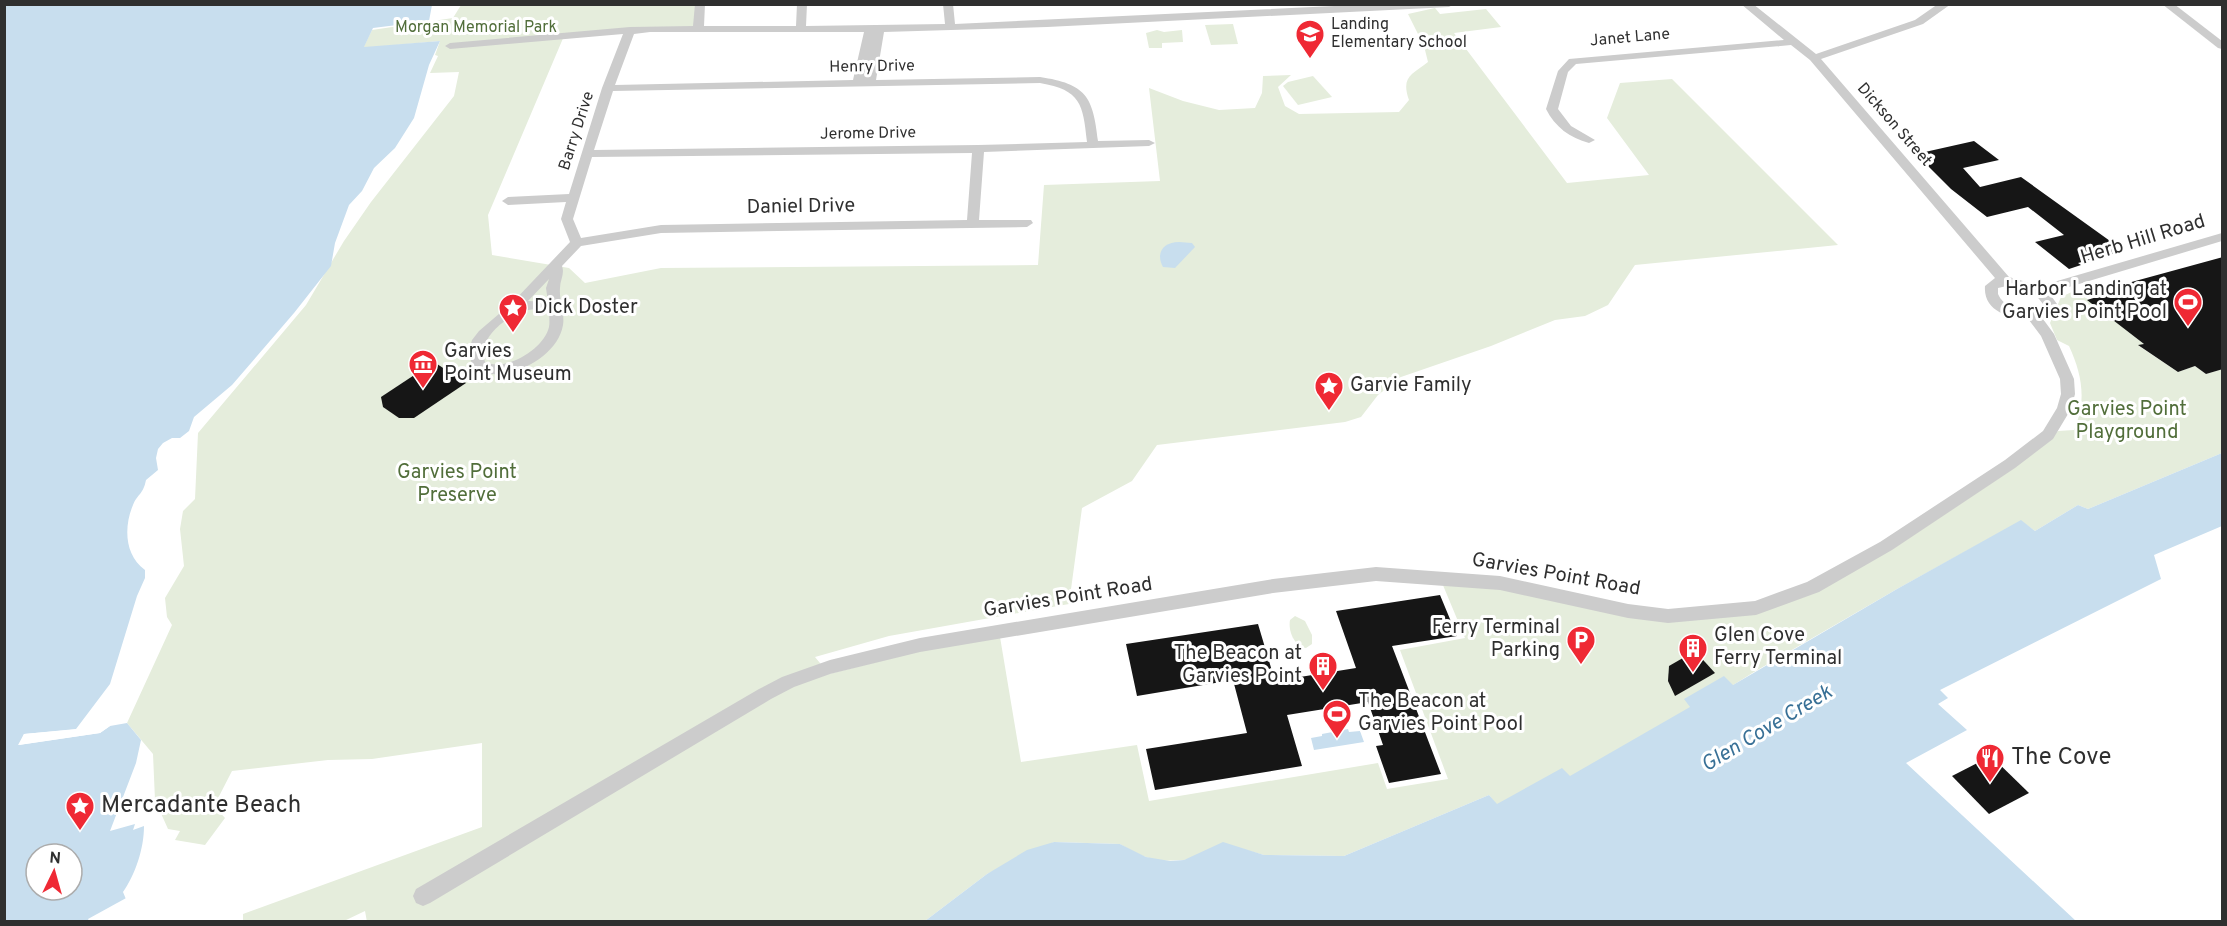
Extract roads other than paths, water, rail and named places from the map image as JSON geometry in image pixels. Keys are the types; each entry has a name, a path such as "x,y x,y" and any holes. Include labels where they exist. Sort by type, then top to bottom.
{"street":[{"path":"698,30 700,4"},
{"path":"801,29 802,4"},
{"path":"948,4 950,27"},
{"path":"450,46 630,30 950,27 1246,10 1449,4"},
{"name":"Dickson Street","path":"1746,4 1814,58 2005,281"},
{"path":"1814,58 1918,22 1946,4"},
{"path":"2168,4 2223,46"},
{"path":"864,84 875,29"},
{"name":"Barry Drive","path":"577,243 567,219 608,88 630,30"},
{"name":"Janet Lane","path":"1589,140 1569,130 1556,117 1552,109 1563,71 1573,61 1793,42"},
{"name":"Henry Drive","path":"608,88 1040,80 1062,84 1077,91 1086,102 1093,144"},
{"name":"Jerome Drive","path":"587,154 1149,143"},
{"path":"973,224 978,148"},
{"path":"508,201 573,198"},
{"name":"Daniel Drive","path":"577,243 661,229 1027,223"},
{"name":"Herb Hill Road","path":"2040,291 2223,237"},
{"path":"556,267 553,288 556,325 546,344 525,363 498,370 481,366 475,354 477,345 497,321 513,309 577,243"},
{"path":"2005,281 2022,283 2040,291 2047,298 2050,309 2047,313 2034,317 2014,313 1997,303 1992,297 1992,286 2005,281"},
{"path":"513,309 541,304 556,310"},
{"name":"Garvies Point Road","path":"423,896 788,682 830,667 920,645 1269,587 1376,574 1500,583 1628,611 1668,616 1715,614 1756,608 1813,587 1886,546 2010,464 2048,435 2064,409 2068,394 2067,379 2046,334 2034,317"}],"water":[{"path":"5,5 432,5 429,21 373,28 364,47 440,41 429,65 414,118 395,148 374,168 362,191 349,205 335,243 331,266 232,385 194,417 189,431 180,438 172,438 163,443 158,449 156,458 158,470 146,480 133,505 128,522 130,548 138,564 145,570 145,578 137,596 110,684 76,729 24,734 19,745 100,733 110,726 127,723 141,740 136,763 110,831 135,824 133,830 144,826 138,861 123,892 135,921 5,922"},
{"path":"1192,243 1195,247 1175,268 1163,267 1160,257 1162,249 1169,244"},
{"name":"Glen Cove Creek","path":"2222,453 2222,526 2154,555 2161,579 1940,690 1948,698 1938,704 1967,730 1906,763 2076,921 925,921 987,874 1027,850 1054,842 1120,844 1146,857 1170,861 1184,860 1223,842 1264,855 1344,856 1489,795 1497,804 1562,768 1570,776 1690,707 1684,699 1724,676 1733,685 2021,520 2035,531 2078,505 2088,509"},
{"name":"The Beacon at Garvies Point Pool","path":"1348,729 1349,732 1360,731 1364,742 1314,750 1311,738"}],"place":[{"name":"Landing Elementary School","path":"1310,60"},
{"name":"Harbor Landing at Garvies Point Pool","path":"2188,328"},
{"name":"Dick Doster","path":"513,334"},
{"name":"Garvies Point Museum","path":"423,390"},
{"name":"Garvie Family","path":"1329,412"},
{"name":"Ferry Terminal Parking","path":"1581,666"},
{"name":"Glen Cove Ferry Terminal","path":"1693,674"},
{"name":"The Beacon at Garvies Point","path":"1323,692"},
{"name":"The Beacon at Garvies Point Pool","path":"1337,740"},
{"name":"The Cove","path":"1990,784"},
{"name":"Mercadante Beach","path":"80,832"}],"park label":[{"name":"Morgan Memorial Park","path":"476,28"},
{"name":"Garvies Point Playground","path":"2127,422"},
{"name":"Garvies Point Preserve","path":"457,484"}]}
